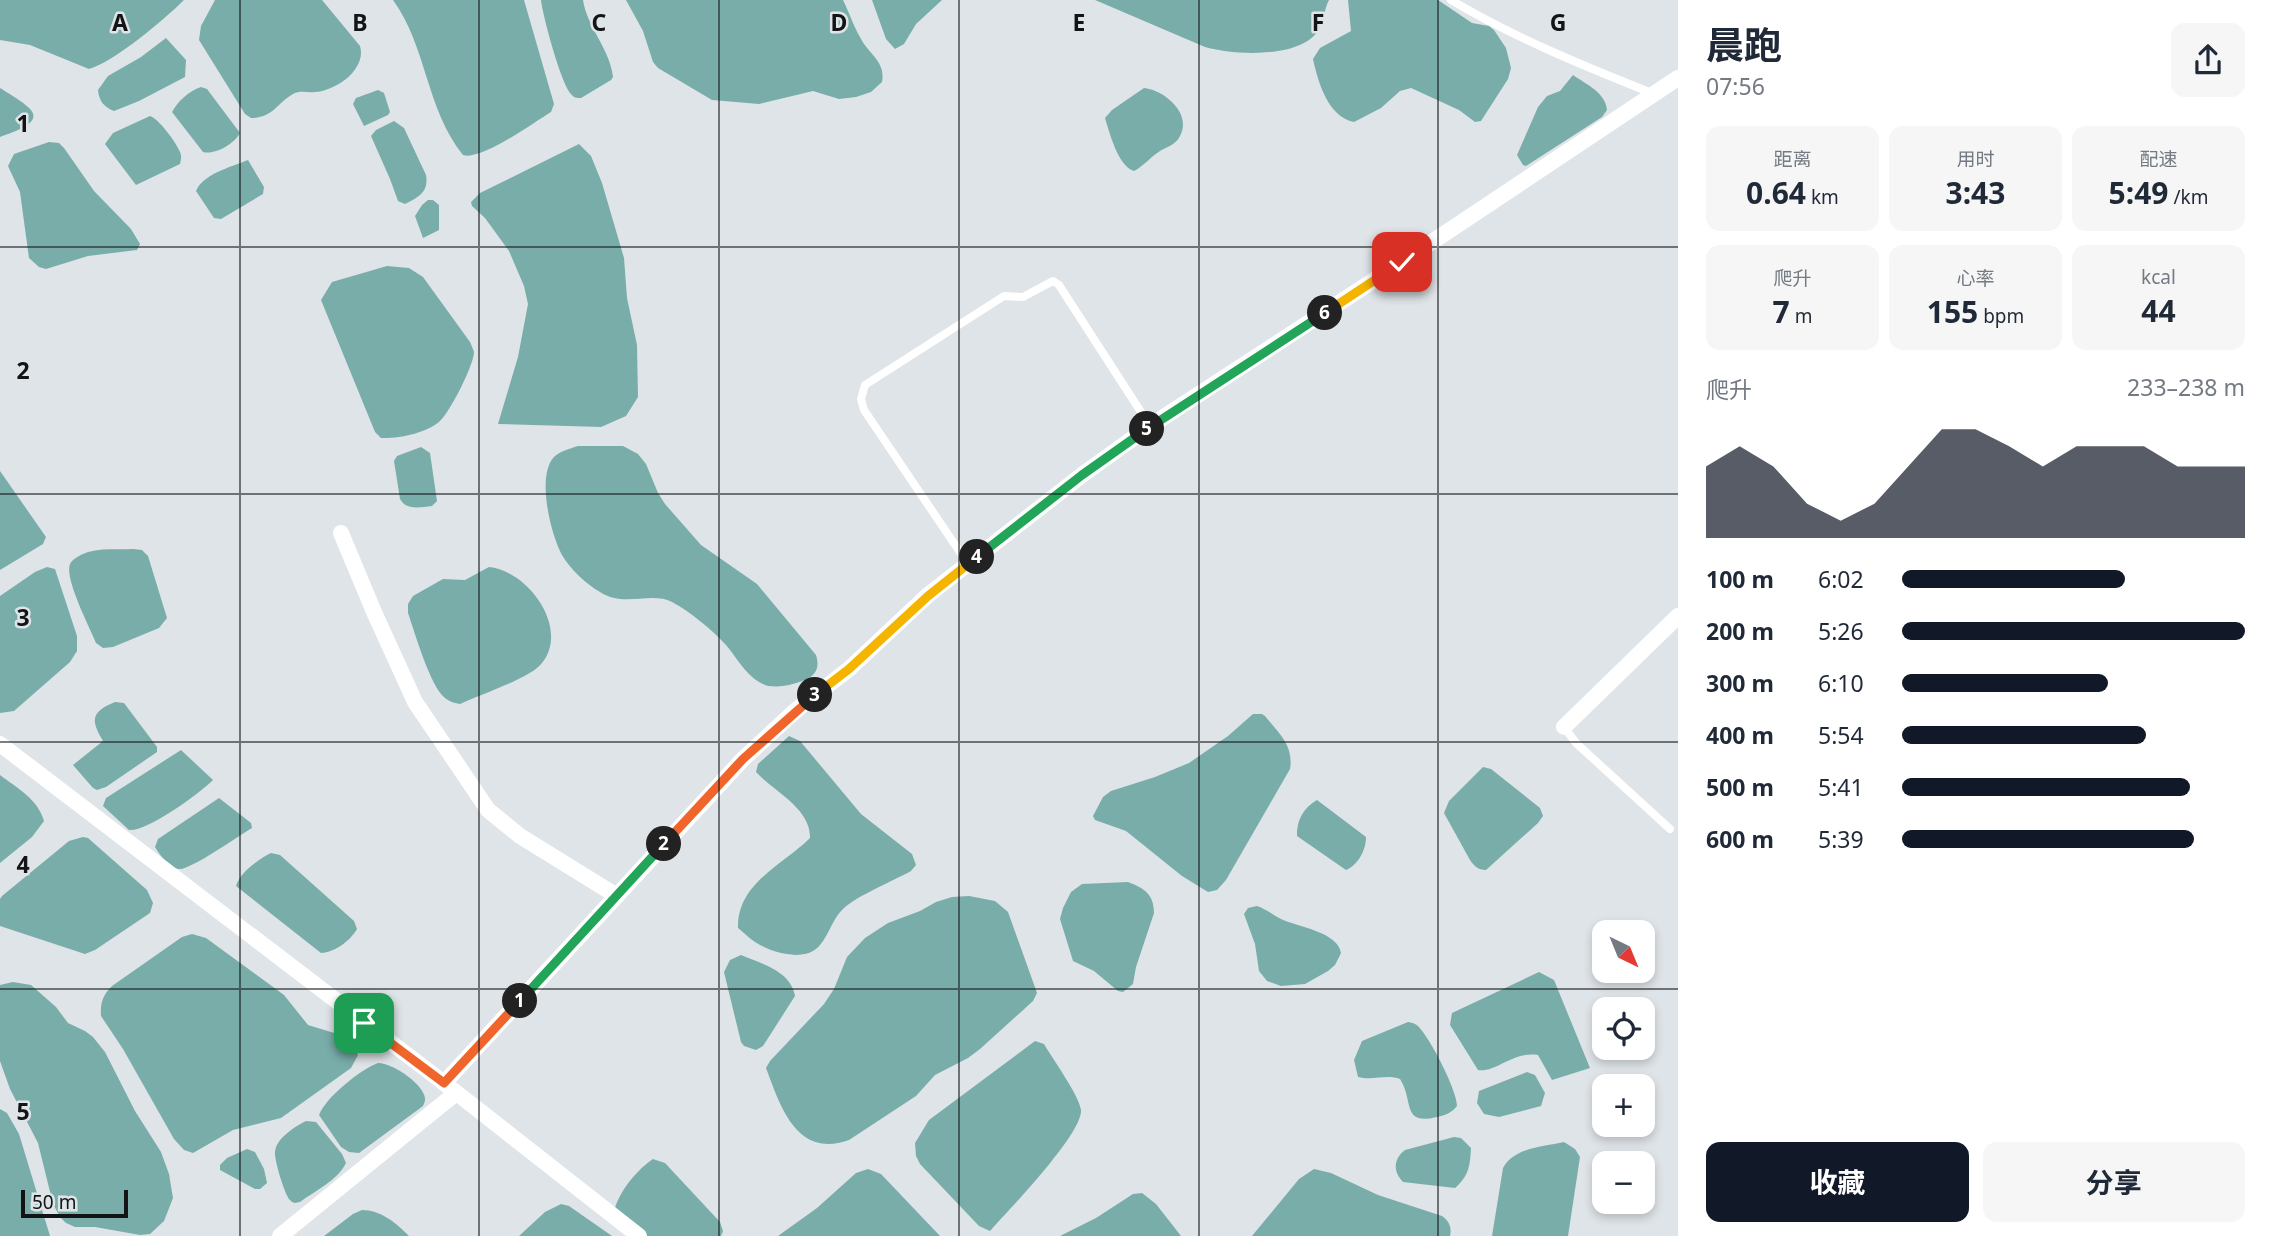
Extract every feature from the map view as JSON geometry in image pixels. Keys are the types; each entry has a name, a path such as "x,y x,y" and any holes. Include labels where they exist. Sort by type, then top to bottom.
{"street":[{"path":"280,1236 450,1088 617,896 743,759 770,733 849,669 928,596 1082,475 1150,426 1391,270 1678,78"},
{"path":"341,533 415,702 488,810 520,836 617,896"},
{"path":"1564,727 1678,615"},
{"path":"0,744 639,1236"}],"lane":[{"path":"1451,0 1487,22 1595,71 1654,94"},
{"path":"968,564 864,410 860,399 864,385 1004,296 1023,297 1053,281 1059,285 1150,426"},
{"path":"1564,727 1576,743 1670,829"}],"shaded area":[{"path":"0,0 184,0 125,49 89,69 30,45 0,40"},
{"path":"215,0 322,0 360,46 359,63 348,77 332,88 296,93 265,116 251,118 245,114 199,40 201,26"},
{"path":"393,0 524,0 554,104 551,112 494,147 463,155 441,118 413,38"},
{"path":"541,0 583,0 585,10 608,57 613,77 611,80 581,98 572,95 558,64"},
{"path":"626,0 843,0 863,43 879,63 882,82 871,92 839,99 813,91 759,104 712,100 658,68 653,62 643,31"},
{"path":"872,0 942,0 916,24 904,44 895,49 886,39"},
{"path":"1095,0 1329,0 1318,31 1309,40 1281,50 1248,53 1205,47"},
{"path":"1348,0 1438,0 1472,23 1489,26 1494,30 1506,48 1511,68 1508,79 1481,121 1475,122 1459,110 1411,88 1400,91 1381,108 1354,122 1337,113 1321,88 1313,59 1320,48 1351,31"},
{"path":"166,38 186,60 185,77 114,111 105,105 98,90 108,76 141,57"},
{"path":"1573,75 1599,94 1607,110 1602,117 1526,166 1523,165 1517,155 1538,107 1547,96 1560,91"},
{"path":"201,87 207,89 240,133 229,145 213,152 203,152 172,112 184,97"},
{"path":"0,88 30,109 33,120 0,137"},
{"path":"1144,88 1160,93 1175,105 1183,121 1183,129 1175,142 1134,171 1123,163 1119,156 1105,118"},
{"path":"378,90 384,93 390,112 364,126 353,104 356,98"},
{"path":"150,116 158,121 171,137 180,152 181,161 180,164 136,185 105,144 113,133"},
{"path":"394,121 404,128 427,181 422,193 405,204 398,201 371,136 376,130"},
{"path":"49,142 59,143 64,148 94,191 131,229 140,244 137,250 88,256 46,269 39,267 29,258 20,192 8,166 14,154"},
{"path":"579,144 591,156 602,183 624,258 627,298 637,345 638,397 626,416 601,427 498,424 518,357 528,304 524,286 509,251 471,202 480,193"},
{"path":"248,160 264,187 263,194 221,219 214,218 196,191 211,176"},
{"path":"428,200 439,205 439,230 423,238 415,216"},
{"path":"387,266 409,268 423,277 470,342 474,352 460,389 439,422 412,434 381,438 375,432 321,300 332,282"},
{"path":"578,446 623,446 638,454 646,464 665,504 701,545 757,584 816,655 817,668 812,676 786,686 763,684 747,672 714,633 679,606 664,599 609,597 579,576 565,560 558,546 550,520 546,491 546,478 554,457"},
{"path":"421,447 430,453 437,501 432,506 414,507 406,505 400,499 394,461 397,456"},
{"path":"0,471 46,537 43,544 0,570"},
{"path":"142,550 148,556 167,618 159,628 113,647 103,648 96,643 78,603 69,571 70,564 88,552"},
{"path":"47,567 55,569 77,636 77,651 70,662 14,711 0,713 0,596"},
{"path":"489,567 518,579 541,603 551,634 549,649 536,669 460,704 445,698 439,692 423,658 408,613 408,604 413,596 443,579 465,580"},
{"path":"115,702 124,703 157,747 157,752 106,787 97,790 73,765 103,741 96,728 95,718 97,713"},
{"path":"1253,714 1265,716 1280,734 1290,753 1290,769 1226,880 1217,890 1208,892 1182,876 1126,831 1095,820 1093,816 1103,797 1111,791 1189,763 1228,736"},
{"path":"789,736 800,741 861,814 912,854 916,865 911,871 850,903 837,917 820,945 806,954 797,955 779,953 762,946 738,928 740,912 753,887 810,838 809,827 798,809 756,772 758,764"},
{"path":"181,750 213,780 197,794 137,829 129,830 103,806 106,798"},
{"path":"1483,767 1491,769 1540,808 1543,816 1486,870 1478,868 1472,862 1444,813 1449,801"},
{"path":"0,775 32,800 44,821 32,837 0,863"},
{"path":"219,798 251,823 252,828 185,868 172,866 155,847 158,839"},
{"path":"1317,800 1366,837 1360,856 1354,865 1346,870 1297,836 1302,815 1308,806"},
{"path":"88,838 147,890 153,903 150,913 85,954 0,926 2,896 69,841"},
{"path":"271,853 280,855 354,921 357,929 346,942 332,951 321,953 236,886 246,871"},
{"path":"1128,882 1150,896 1154,913 1133,984 1123,992 1118,991 1094,971 1073,961 1060,919 1071,892 1082,884"},
{"path":"969,896 995,901 1008,912 1037,993 1033,1001 980,1049 935,1075 916,1096 849,1140 831,1144 816,1142 803,1135 793,1125 777,1098 766,1068 770,1061 824,1004 834,989 847,957 865,938 888,923 936,902"},
{"path":"1257,906 1333,940 1341,953 1335,965 1305,984 1281,986 1267,981 1259,971 1255,944 1244,914 1248,908"},
{"path":"192,934 206,938 284,995 308,1025 344,1036 355,1046 358,1055 351,1068 281,1118 233,1130 193,1153 184,1150 174,1139 101,1016 103,1000 112,986 182,937"},
{"path":"741,955 782,974 788,980 795,996 763,1046 756,1050 744,1046 741,1042 724,972 730,960"},
{"path":"1539,972 1554,980 1590,1068 1552,1080 1538,1055 1529,1055 1478,1070 1450,1025 1452,1013"},
{"path":"13,982 31,985 56,1007 68,1023 93,1037 105,1052 135,1111 161,1152 169,1174 173,1198 164,1221 150,1234 75,1227 60,1217 53,1204 38,1143 10,1089 0,1061 0,985"},
{"path":"1408,1022 1417,1025 1423,1032 1453,1088 1457,1106 1446,1114 1426,1119 1418,1118 1410,1109 1400,1079 1358,1077 1354,1060 1362,1041"},
{"path":"1035,1041 1044,1044 1076,1095 1081,1110 1070,1136 1058,1153 990,1231 979,1226 920,1164 915,1143 929,1120"},
{"path":"378,1063 408,1076 421,1089 425,1101 423,1106 359,1153 349,1152 341,1147 319,1115 344,1085"},
{"path":"1527,1072 1535,1075 1545,1093 1541,1106 1499,1117 1484,1114 1477,1103 1479,1091"},
{"path":"0,1109 7,1113 19,1134 50,1236 0,1236"},
{"path":"306,1121 316,1122 346,1163 332,1180 295,1203 285,1192 275,1152 283,1137"},
{"path":"1454,1137 1461,1138 1471,1148 1468,1170 1455,1188 1403,1182 1396,1170 1396,1161 1405,1150"},
{"path":"1564,1142 1575,1149 1580,1157 1568,1236 1492,1236 1503,1168 1508,1161 1530,1149"},
{"path":"247,1149 255,1152 264,1169 267,1183 260,1189 255,1189 220,1170 220,1165 227,1158"},
{"path":"653,1159 665,1163 720,1222 723,1231 721,1236 647,1236 632,1226 615,1208 630,1180"},
{"path":"868,1169 881,1174 940,1236 778,1236 817,1208 856,1173"},
{"path":"1314,1169 1331,1173 1378,1195 1442,1216 1449,1224 1450,1236 1252,1236 1299,1179"},
{"path":"1142,1193 1156,1204 1181,1236 1060,1236 1096,1218 1133,1194"},
{"path":"561,1204 569,1206 612,1236 519,1236 545,1212"},
{"path":"362,1210 382,1215 409,1236 324,1236"}],"route":[{"path":"364,1023 444,1083 743,759 796,710 849,669 928,596 1082,475 1150,426 1402,262"}]}
